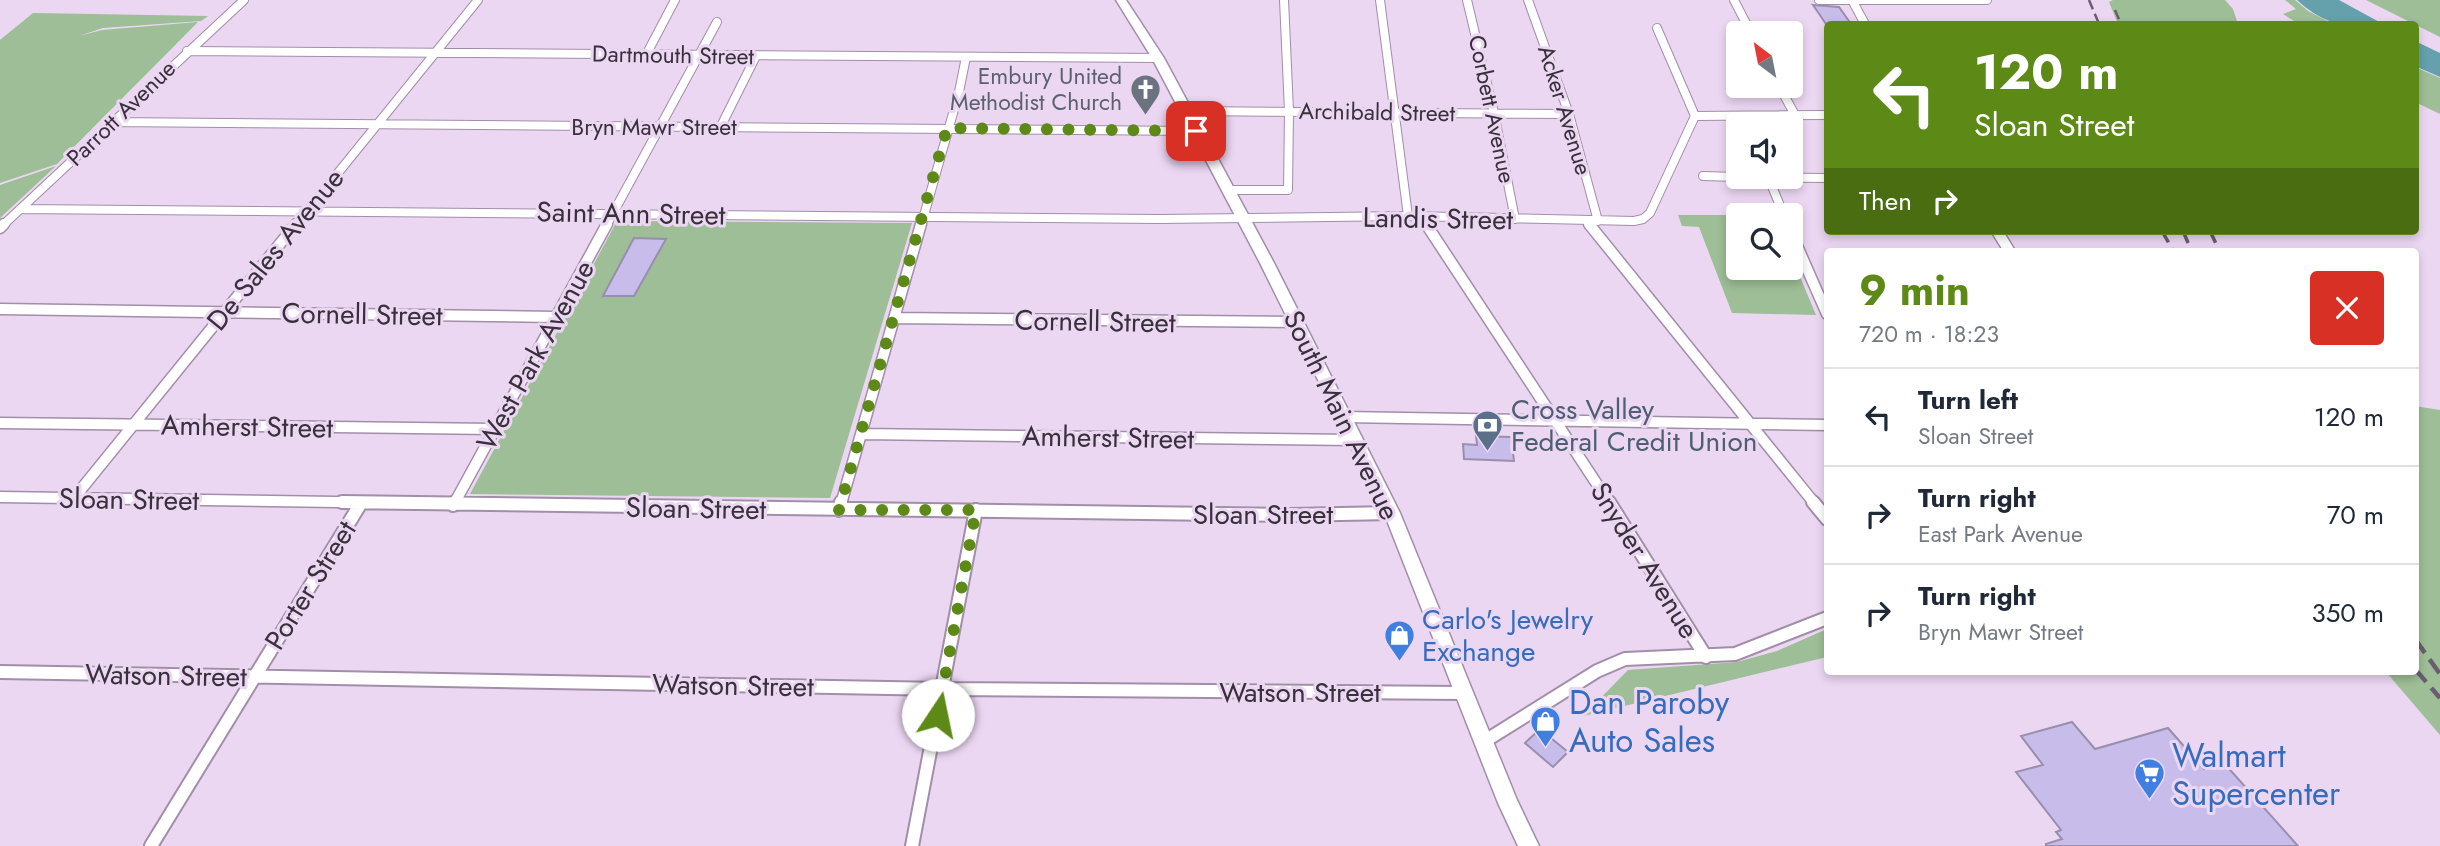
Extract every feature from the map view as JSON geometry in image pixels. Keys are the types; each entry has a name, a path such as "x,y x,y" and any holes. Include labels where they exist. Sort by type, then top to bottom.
{"main road":[{"name":"South Main Avenue","path":"1121,0 1158,58 1242,217 1392,513 1508,803 1529,846"}],"street":[{"name":"Parrott Avenue","path":"0,228 244,0"},
{"name":"De Sales Avenue","path":"74,498 478,0"},
{"path":"646,55 675,0"},
{"path":"1227,190 1288,190 1289,111 1284,0"},
{"path":"1380,0 1408,216"},
{"name":"Corbett Avenue","path":"1466,0 1494,113 1515,219"},
{"name":"Acker Avenue","path":"1528,0 1569,114 1593,221"},
{"path":"1734,0 1745,21"},
{"path":"1819,0 1987,0"},
{"path":"1852,0 1863,21"},
{"name":"West Park Avenue","path":"453,505 717,22"},
{"path":"1657,28 1695,116 1726,115"},
{"name":"Dartmouth Street","path":"187,51 1158,58"},
{"path":"720,128 756,56"},
{"path":"839,510 966,57"},
{"name":"Archibald Street","path":"1186,111 1569,114"},
{"path":"1803,115 1824,116"},
{"name":"Landis Street","path":"1242,217 1408,216 1593,221 1643,219 1650,213 1695,116"},
{"name":"Bryn Mawr Street","path":"112,122 1196,131"},
{"path":"1703,176 1726,177"},
{"path":"1803,178 1824,178"},
{"name":"Saint Ann Street","path":"20,209 613,212 1158,219 1242,217"},
{"name":"Snyder Avenue","path":"1421,217 1636,542 1706,657"},
{"path":"1593,221 1748,424 1824,515"},
{"path":"1803,260 1824,307"},
{"name":"Cornell Street","path":"0,309 556,317"},
{"name":"Cornell Street","path":"894,318 1296,322"},
{"path":"1343,417 1824,425"},
{"name":"Amherst Street","path":"0,423 494,429"},
{"name":"Amherst Street","path":"862,434 1354,440"},
{"name":"Sloan Street","path":"0,497 839,510 1289,515 1392,513"},
{"name":"Porter Street","path":"151,846 361,503"},
{"path":"912,846 976,510"},
{"path":"1485,741 1597,671 1625,659 1735,654 1824,619"},
{"name":"Watson Street","path":"0,672 944,689 1465,693"}],"shaded area":[{"path":"2225,0 2233,9 2237,21 2117,21 2109,2"},
{"path":"2285,0 2295,0 2308,11 2327,21 2294,21 2283,14 2296,9"},
{"path":"2297,0 2339,0 2378,21 2331,21"},
{"path":"2366,0 2440,0 2440,37 2419,26 2419,21 2408,21"},
{"path":"33,13 208,16 201,21 103,28 79,36 102,30 198,22 57,164 0,183 0,40"},
{"path":"2419,43 2440,53 2440,77 2419,68"},
{"path":"2419,69 2440,78 2440,114 2419,104"},
{"path":"56,166 0,218 0,185"},
{"path":"1678,215 1726,215 1726,280 1801,280 1816,315 1732,313 1699,227 1682,226"},
{"path":"617,221 912,223 830,498 470,494"},
{"path":"2419,407 2440,410 2440,735 2389,675 2419,675"},
{"path":"1824,630 1824,658 1583,716 1628,670 1737,662 1777,651"}],"building":[{"path":"1813,5 1839,7 1849,21 1824,21"},
{"path":"634,238 666,239 634,296 603,296"},
{"name":"Cross Valley Federal Credit Union","path":"1476,436 1511,437 1514,461 1464,459 1463,444 1477,445"},
{"name":"Walmart Supercenter","path":"2072,722 2095,749 2168,728 2204,769 2224,763 2298,846 2046,846 2062,839 2056,832 2061,830 2016,772 2043,765 2021,736"},
{"name":"Dan Paroby Auto Sales","path":"1540,729 1568,752 1553,767 1525,743"}],"railway":[{"path":"2089,0 2098,21"},
{"path":"2115,10 2120,21"},
{"path":"2164,235 2172,248"},
{"path":"2185,235 2190,248"},
{"path":"2212,235 2218,248"},
{"path":"2419,645 2440,674"},
{"path":"2419,674 2440,698"}],"place":[{"name":"Embury United Methodist Church","path":"1145,116"},
{"name":"Cross Valley Federal Credit Union","path":"1488,452"},
{"name":"Carlo's Jewelry Exchange","path":"1399,662"},
{"name":"Dan Paroby Auto Sales","path":"1546,748"},
{"name":"Walmart Supercenter","path":"2149,801"}],"route":[{"path":"938,715 976,510 839,510 947,128 1196,131"}]}
